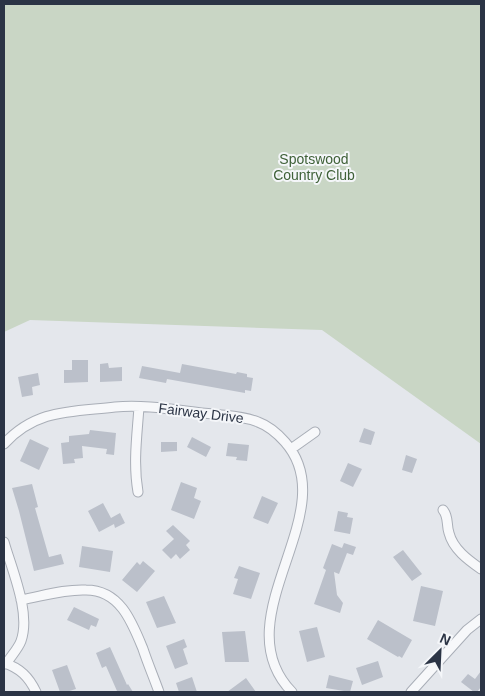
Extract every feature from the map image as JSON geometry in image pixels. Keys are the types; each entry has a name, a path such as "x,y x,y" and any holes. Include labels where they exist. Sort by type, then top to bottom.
{"street":[{"name":"Fairway Drive","path":"4,444 24,426 51,414 119,407 139,407 253,420 275,432 291,449 303,483 302,501 273,607 269,639 276,667 292,692"},
{"path":"138,492 135,475 135,457 139,407"},
{"path":"291,449 314,432"},
{"path":"443,510 447,516 448,533 453,544 481,569"},
{"path":"4,542 21,600 24,618 22,638 19,646 5,663 25,675 36,692"},
{"path":"21,600 84,590 95,591 110,597 122,607 130,619 159,692"},
{"path":"411,692 467,630 481,619"}],"green space":[{"name":"Spotswood Country Club","path":"4,4 481,4 481,444 322,330 30,320 4,332"}],"building":[{"path":"72,360 88,360 88,382 64,383 64,370 72,370"},
{"path":"108,363 109,368 122,367 122,381 100,382 100,364"},
{"path":"182,364 236,374 237,372 247,374 247,377 253,378 251,391 245,390 245,393 167,379 166,383 139,378 142,366 180,373"},
{"path":"38,373 40,385 32,387 33,395 22,397 18,377"},
{"path":"364,428 375,432 371,445 359,442"},
{"path":"90,430 116,433 114,455 106,454 107,449 82,446 83,458 74,459 75,463 63,464 61,443 69,442 69,436 89,434"},
{"path":"192,437 211,447 206,457 187,447"},
{"path":"30,439 49,448 39,470 20,461"},
{"path":"161,442 177,442 177,451 161,452"},
{"path":"228,443 249,445 247,461 236,460 237,457 226,456"},
{"path":"406,455 417,459 412,473 402,470"},
{"path":"348,463 362,469 353,487 340,481"},
{"path":"181,482 197,488 194,498 201,501 194,519 171,510"},
{"path":"32,484 38,507 35,508 49,557 61,554 64,564 34,571 12,488"},
{"path":"262,496 278,503 268,524 253,518"},
{"path":"103,503 111,518 120,513 125,523 115,528 114,524 99,532 88,511"},
{"path":"338,511 348,513 347,517 353,518 350,534 334,531"},
{"path":"173,525 190,541 186,545 190,550 180,559 176,554 171,559 162,550 174,539 166,531"},
{"path":"344,543 356,547 353,555 347,553 339,574 334,572 337,595 343,603 340,613 314,604 326,570 323,568 332,544 342,548"},
{"path":"82,546 113,551 110,572 79,567"},
{"path":"403,550 422,574 412,581 393,557"},
{"path":"143,561 155,571 137,592 122,580 137,562 140,565"},
{"path":"239,566 260,573 251,599 233,594 238,579 234,578"},
{"path":"421,586 443,591 435,626 413,621"},
{"path":"164,596 176,623 157,628 146,602"},
{"path":"74,607 99,619 96,627 91,625 89,630 67,620"},
{"path":"378,620 412,640 402,658 367,639"},
{"path":"317,627 325,657 307,662 299,631"},
{"path":"245,631 249,662 225,662 222,632"},
{"path":"184,639 187,647 183,649 188,664 175,669 166,646"},
{"path":"110,647 127,685 133,692 114,692 117,691 106,666 102,668 96,653"},
{"path":"378,661 383,677 362,685 356,668"},
{"path":"67,665 76,689 60,692 52,670"},
{"path":"481,671 481,687 477,692 474,692 461,682 468,674 475,679"},
{"path":"329,675 353,681 350,692 326,688"},
{"path":"192,677 197,692 179,692 176,683"},
{"path":"246,678 256,692 227,692"}]}
